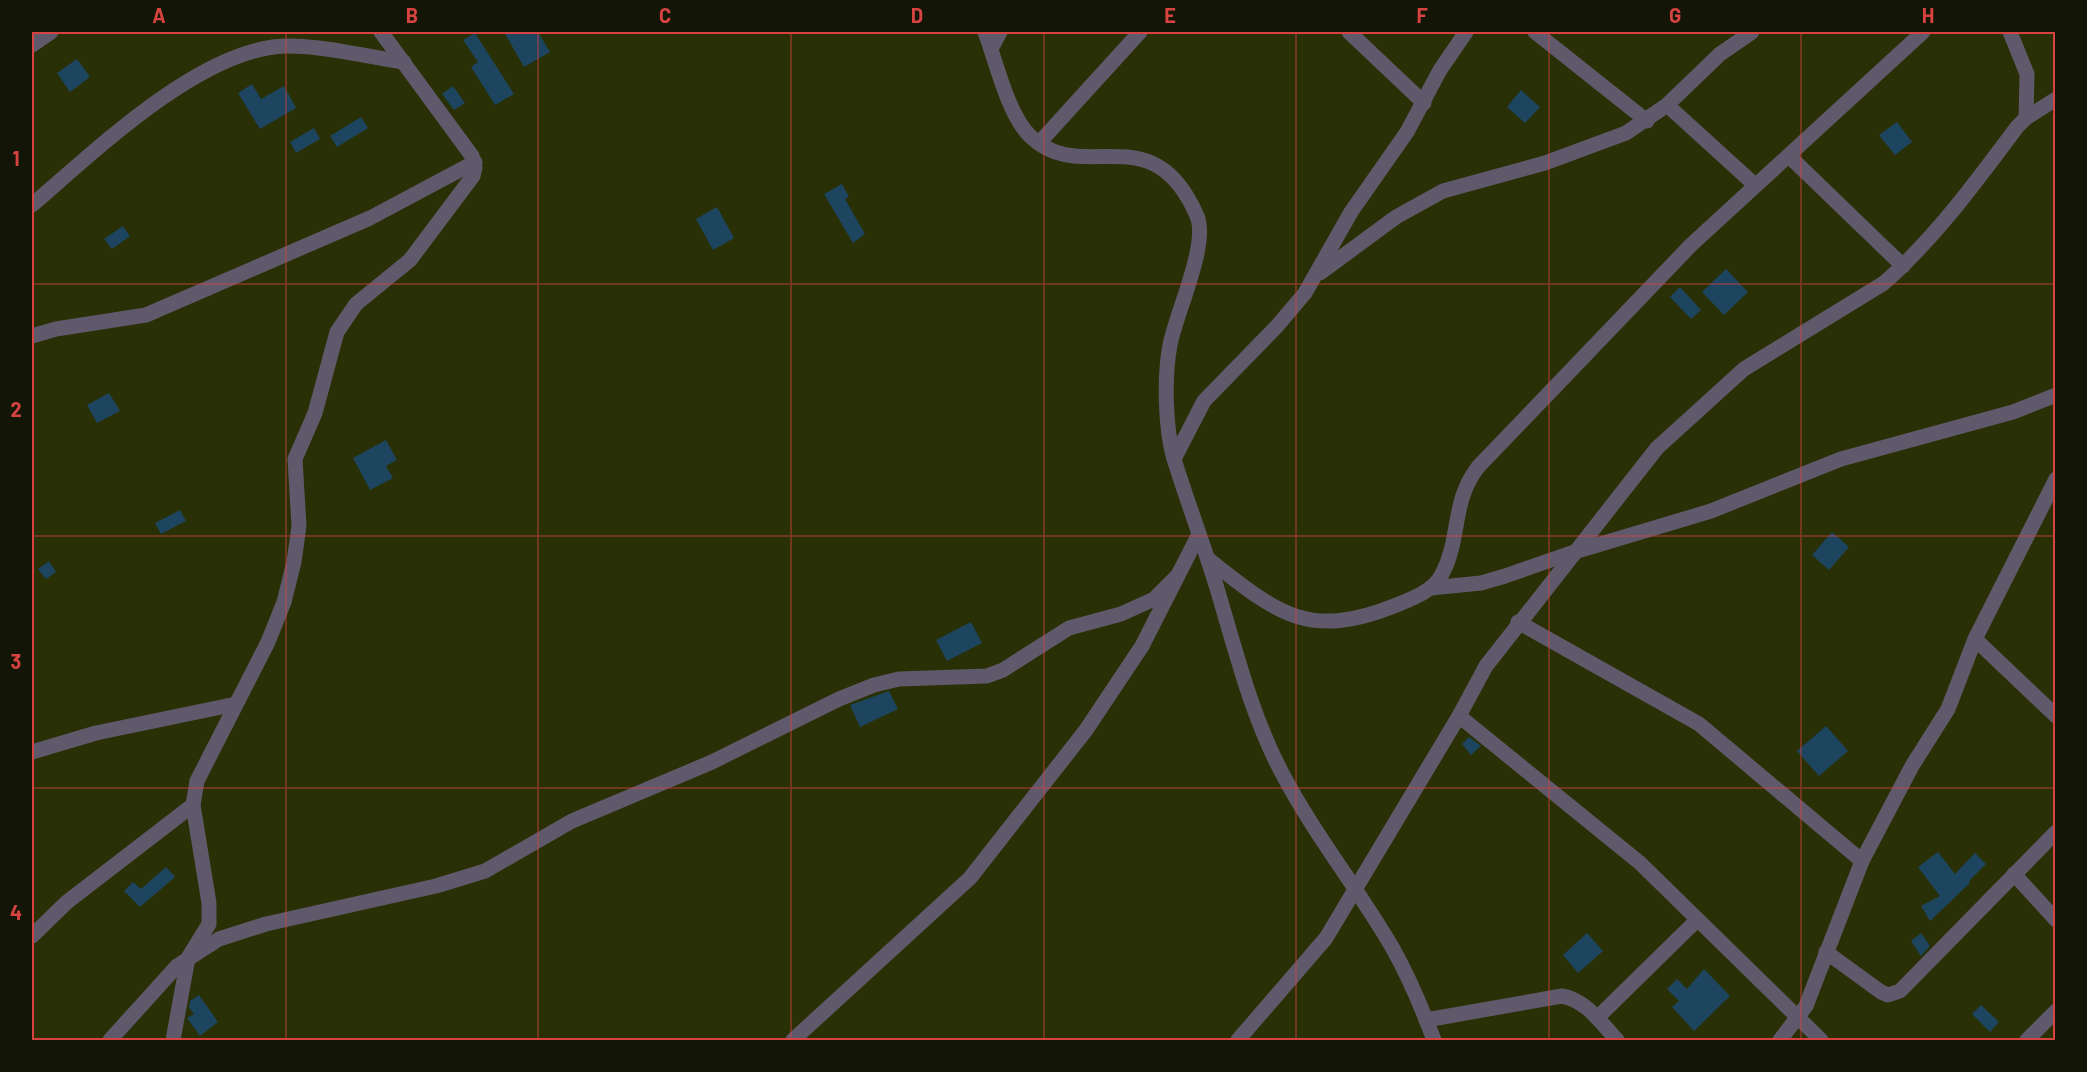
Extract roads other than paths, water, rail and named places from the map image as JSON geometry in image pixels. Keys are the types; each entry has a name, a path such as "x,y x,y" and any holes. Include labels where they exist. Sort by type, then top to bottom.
{"street":[{"path":"32,45 51,32"},
{"path":"172,1041 188,958 209,924 209,903 196,835 193,805 197,781 273,632 286,592 294,562 300,509 294,475 295,459 315,412 337,332 356,304 410,260 473,176 475,162 381,32"},
{"path":"985,32 1016,114 1030,136 1039,143 1072,154 1131,157 1159,164 1172,174 1186,194 1199,220 1200,241 1170,344 1167,371 1174,459 1248,689 1281,770 1315,831 1392,947 1417,995 1434,1041"},
{"path":"992,49 1000,32"},
{"path":"1039,143 1140,32"},
{"path":"1349,32 1424,103"},
{"path":"1174,459 1204,400 1295,306 1356,204 1402,139 1424,103 1440,70 1466,32"},
{"path":"1535,32 1647,121"},
{"path":"1315,276 1396,217 1443,191 1598,145 1647,121 1720,54 1752,32"},
{"path":"1208,559 1282,613 1301,619 1334,622 1373,615 1415,598 1431,588 1442,576 1448,560 1460,500 1466,483 1478,467 1691,245 1923,32"},
{"path":"2010,32 2027,74 2026,118"},
{"path":"32,205 108,140 172,92 227,59 276,46 404,62"},
{"path":"1238,1041 1326,938 1459,716 1486,666 1518,622 1657,448 1701,405 1744,369 1884,283 1903,266 1958,205 2026,118 2055,99"},
{"path":"1667,105 1755,185"},
{"path":"1789,156 1903,266"},
{"path":"32,336 56,329 146,315 370,218 475,162"},
{"path":"1431,588 1481,583 1574,552 1711,511 1841,459 2013,412 2055,395"},
{"path":"1780,1041 1806,1006 1862,861 1912,766 1948,709 1975,639 2055,479"},
{"path":"794,1041 970,878 1086,730 1142,646 1199,534"},
{"path":"110,1041 177,966 219,939 266,924 436,886 485,871 572,821 712,762 839,699 874,685 899,679 987,676 1003,670 1069,628 1121,614 1154,599 1178,575"},
{"path":"1518,622 1699,724 1862,861"},
{"path":"1975,639 2055,716"},
{"path":"32,752 96,734 236,704"},
{"path":"1459,716 1640,863 1821,1041"},
{"path":"32,936 67,902 193,805"},
{"path":"1826,952 1881,992 1888,994 1900,991 2055,832"},
{"path":"2014,874 2055,920"},
{"path":"1596,1018 1697,920"},
{"path":"1426,1020 1562,996 1578,1000 1617,1041"},
{"path":"2027,1041 2055,1011"}]}
